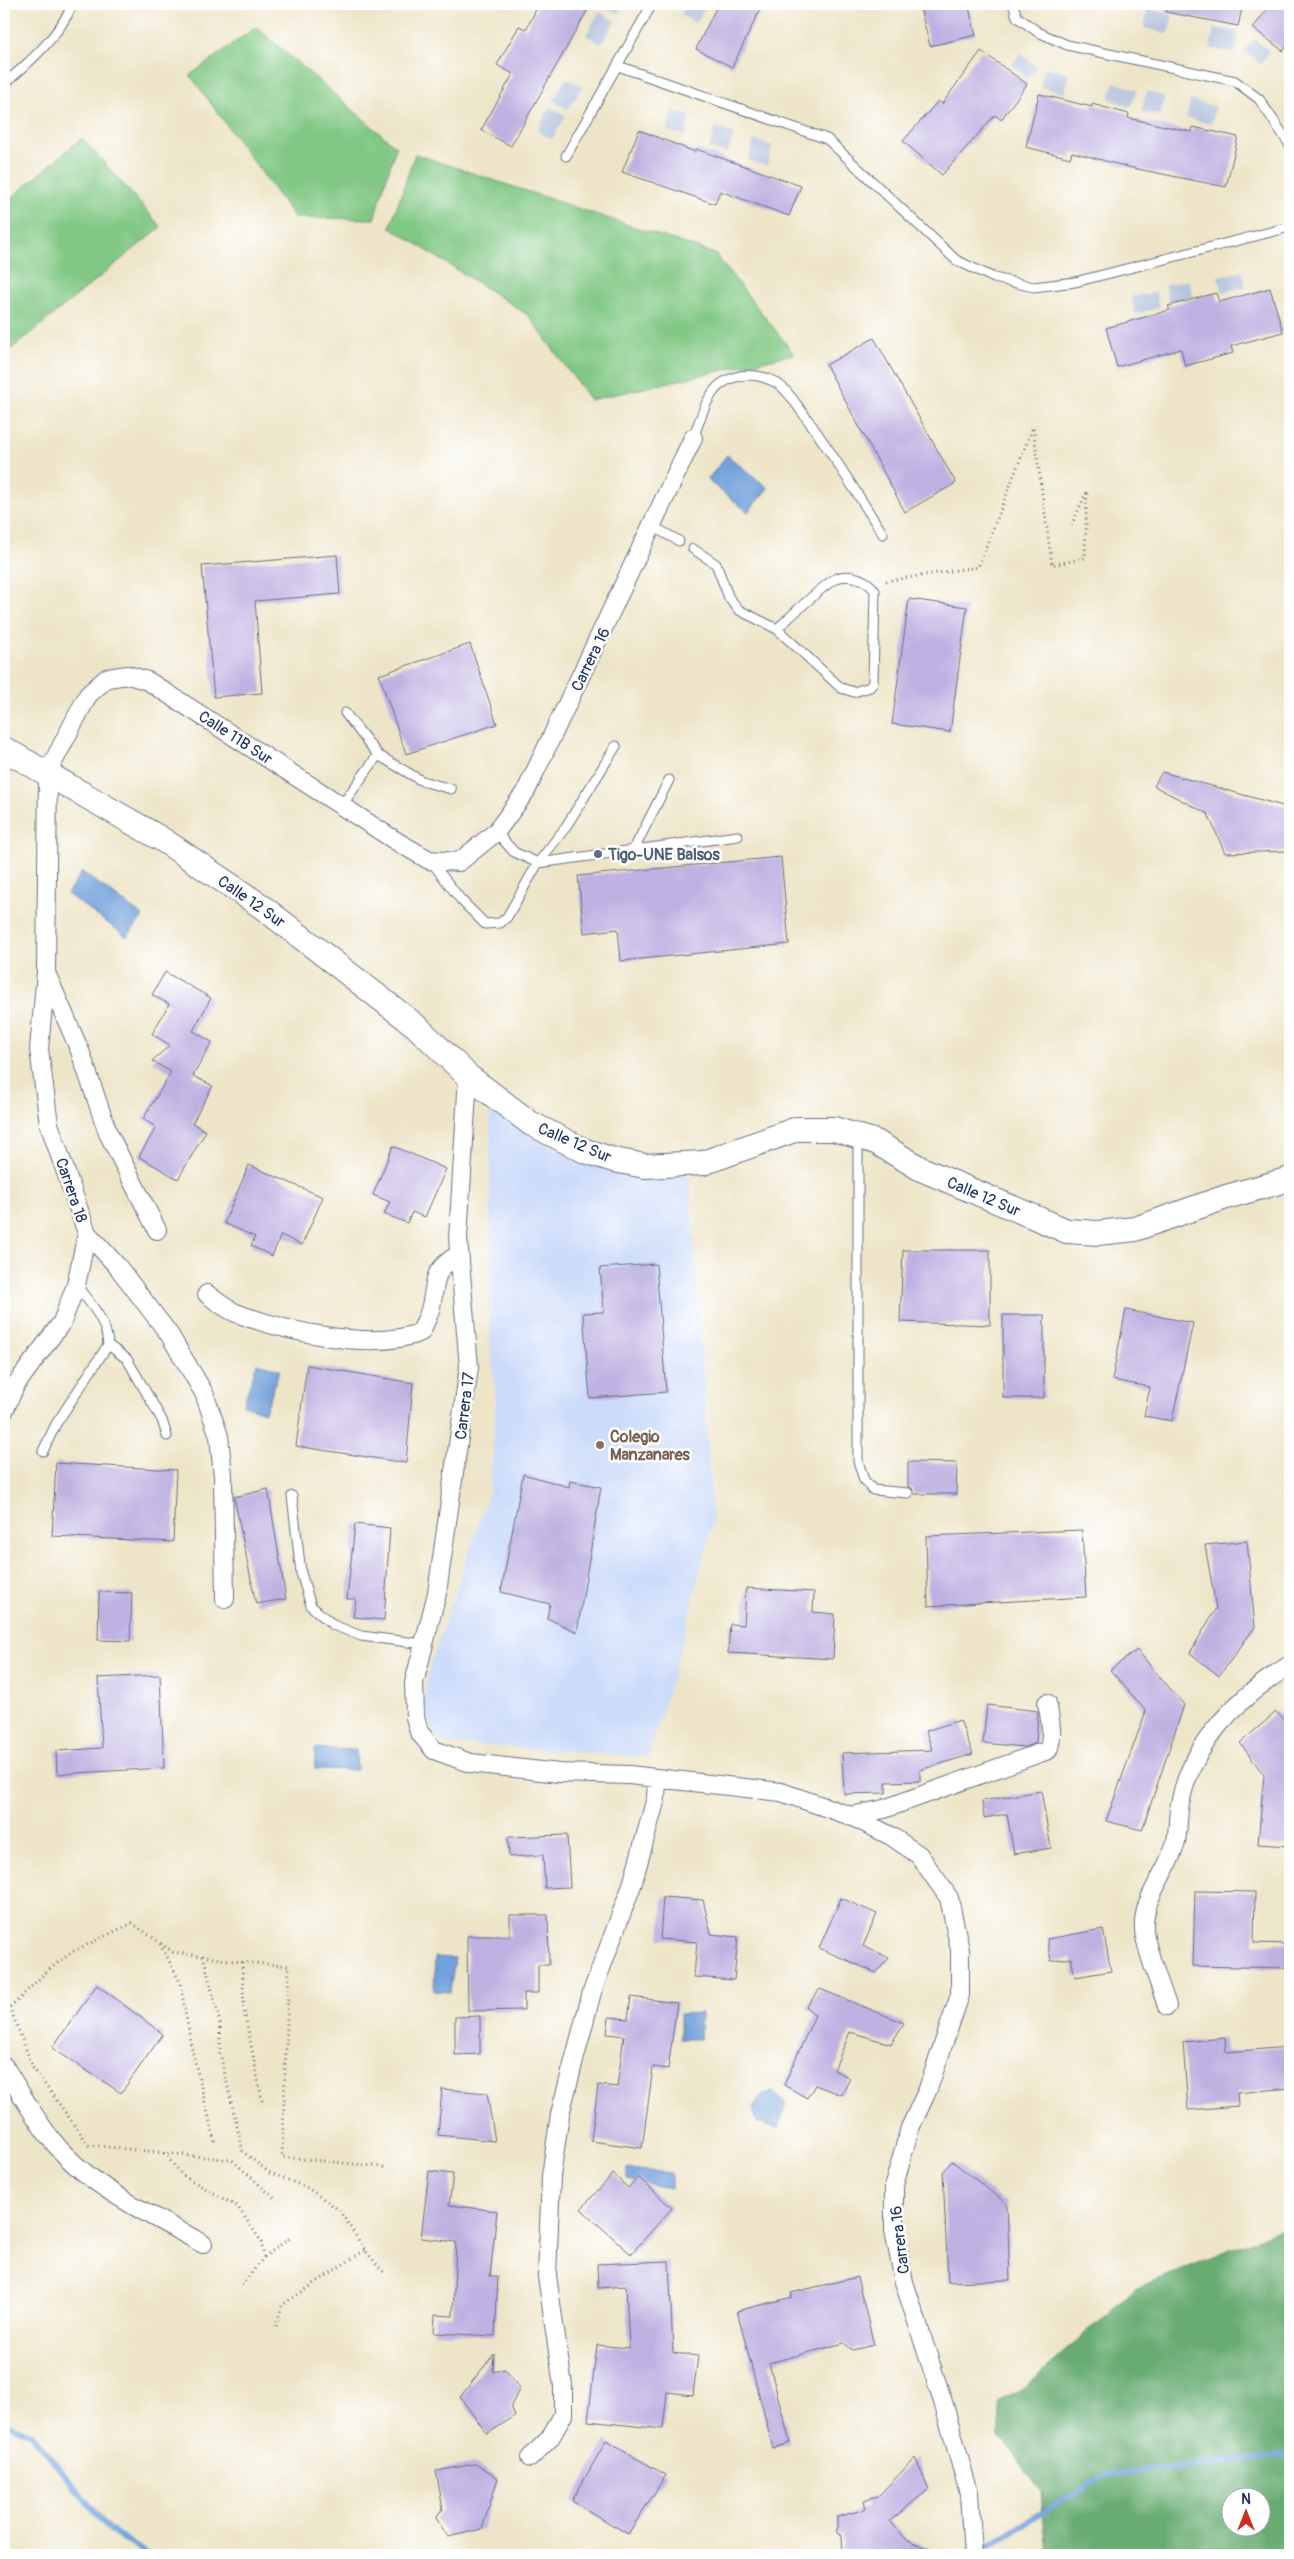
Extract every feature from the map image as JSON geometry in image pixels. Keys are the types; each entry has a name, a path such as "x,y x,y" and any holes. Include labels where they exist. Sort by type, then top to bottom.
{"main road":[{"name":"Calle 12 Sur","path":"4,749 48,772 163,840 261,906 416,1026 468,1076 530,1123 586,1151 614,1160 645,1166 704,1163 797,1129 834,1129 876,1142 921,1168 1067,1231 1098,1233 1136,1229 1226,1197 1290,1179"}],"street":[{"name":"Carrera 16","path":"460,862 496,832 526,791 693,438"},
{"name":"Calle 11B Sur","path":"48,772 88,695 107,678 128,675 148,681 429,860 460,862"},
{"name":"Carrera 18","path":"48,772 46,972 39,1049 49,1124 87,1233 118,1267 169,1334 204,1393 219,1436 223,1476 225,1599"},
{"path":"46,972 80,1051 108,1133 157,1230"},
{"name":"Carrera 17","path":"468,1076 458,1238 469,1367 437,1593 414,1683 415,1717 419,1732 434,1750 470,1763 559,1773 629,1775 657,1779"},
{"path":"4,1411 15,1386 62,1322 76,1285 87,1233"},
{"path":"207,1294 234,1312 292,1330 351,1339 408,1338 421,1332 430,1308 434,1280 444,1264 459,1254"},
{"path":"1167,2006 1144,1931 1145,1907 1168,1865 1176,1844 1180,1804 1189,1774 1210,1735 1235,1706 1265,1680 1290,1665"},
{"path":"530,2458 550,2438 563,2415 563,2386 547,2276 551,2176 560,2114 592,1992 632,1884 656,1798 657,1779 781,1792 851,1816 884,1809 1048,1750 1052,1742 1052,1729 1047,1703"},
{"name":"Carrera 16","path":"851,1816 891,1836 919,1855 949,1898 960,1950 960,1995 928,2088 910,2128 894,2185 894,2230 904,2282 969,2493 973,2555"},
{"path":"4,2066 51,2140 82,2171 104,2187 204,2244"}],"lane":[{"path":"4,84 37,55 66,21 73,4"},
{"path":"566,156 652,4"},
{"path":"1013,4 1017,17 1038,32 1067,45 1235,81 1259,99 1290,145"},
{"path":"618,66 827,139 956,260 994,278 1034,287 1075,282 1290,227"},
{"path":"693,438 708,400 720,384 737,377 750,375 765,378 780,385 828,448 883,534"},
{"path":"652,526 678,541"},
{"path":"693,549 716,564 729,598 739,610 777,629 841,688 854,692 867,690 873,682 875,592 870,584 854,577 836,578 777,629"},
{"path":"345,713 378,755 422,781 451,789"},
{"path":"429,860 461,900 485,924 500,923 507,918 538,863 565,828 616,746"},
{"path":"342,805 378,755"},
{"path":"633,850 669,780"},
{"path":"496,832 514,852 538,863 738,836"},
{"path":"858,1137 858,1461 864,1480 873,1490 908,1493"},
{"path":"43,1452 56,1424 108,1345 108,1331 76,1285"},
{"path":"108,1345 127,1359 162,1420 166,1436"},
{"path":"292,1496 301,1573 311,1606 334,1625 361,1636 424,1644"}],"path":[{"path":"870,584 978,567 1033,427 1052,566 1085,558 1087,491 1071,526"},
{"path":"274,2198 232,2160 89,2145 33,2068 10,2008 47,1971 72,1952 132,1923 173,1952 242,1962 289,1966 282,2157 384,2167"},
{"path":"160,1944 180,1982 192,2050 215,2142"},
{"path":"204,1955 220,2023 220,2054 243,2152 270,2173 308,2188 339,2210 365,2250 385,2274"},
{"path":"242,1962 244,2010 263,2105"},
{"path":"164,2153 182,2175 238,2206 261,2240 264,2257"},
{"path":"241,2286 264,2257 290,2238"},
{"path":"276,2326 282,2305 365,2250"}],"shaded area":[{"path":"603,4 624,4 618,14"},
{"path":"687,4 708,4 696,23 681,15"},
{"path":"1148,9 1173,15 1168,34 1144,28"},
{"path":"599,12 615,21 601,44 586,35"},
{"path":"1214,28 1239,32 1235,53 1210,48"},
{"path":"1254,39 1270,52 1260,64 1244,51"},
{"path":"1020,54 1037,67 1027,78 1011,65"},
{"path":"1045,67 1069,73 1064,93 1040,87"},
{"path":"566,78 583,87 568,109 553,101"},
{"path":"1114,82 1137,90 1131,107 1109,99"},
{"path":"1147,91 1165,97 1160,116 1141,111"},
{"path":"1191,100 1216,107 1211,124 1186,118"},
{"path":"550,107 566,116 552,139 537,131"},
{"path":"672,110 691,116 685,136 667,131"},
{"path":"715,128 734,133 728,153 709,148"},
{"path":"754,140 773,146 767,166 748,160"},
{"path":"1243,271 1246,287 1222,292 1218,276"},
{"path":"1189,280 1193,297 1168,302 1165,285"},
{"path":"1156,292 1159,308 1135,314 1131,297"},
{"name":"Colegio Manzanares","path":"490,1112 546,1144 618,1173 689,1174 713,1521 679,1655 648,1757 442,1743 422,1713 429,1669 490,1490 496,1400 490,1342"}],"green space":[{"path":"256,27 396,147 374,219 295,218 190,75"},
{"path":"82,138 161,227 4,355 4,204"},
{"path":"415,154 715,254 794,354 590,400 528,315 390,227"},
{"path":"1290,2228 1290,2555 1047,2555 1041,2492 1000,2436 1000,2402 1025,2387 1135,2289 1281,2229"}],"water":[{"path":"727,455 768,488 748,512 707,480"},
{"path":"82,872 143,916 127,937 67,894"},
{"path":"257,1363 280,1370 265,1412 243,1405"},
{"path":"315,1748 356,1750 357,1770 315,1769"},
{"path":"435,1957 455,1958 450,1992 434,1991"},
{"path":"701,2013 700,2039 680,2039 680,2014"},
{"path":"773,2091 786,2103 779,2128 757,2123 753,2107 762,2095"},
{"path":"627,2169 671,2173 671,2188 627,2180"}],"building":[{"path":"539,4 591,4 511,146 481,130 513,74 497,65 519,26 526,29"},
{"path":"718,4 763,4 732,67 696,49"},
{"path":"919,4 968,4 976,35 930,46"},
{"path":"1167,4 1243,4 1238,26 1166,12"},
{"path":"1271,4 1290,4 1290,42 1283,51 1253,28"},
{"path":"981,51 1027,84 1001,120 995,115 942,175 903,141 938,101 942,104"},
{"path":"1039,94 1092,107 1092,104 1129,114 1128,118 1192,132 1193,127 1238,137 1226,187 1128,167 1072,152 1070,158 1026,147"},
{"path":"639,130 695,152 696,149 801,186 789,216 720,191 715,204 622,172"},
{"path":"1270,288 1283,332 1231,346 1233,353 1185,366 1181,349 1117,367 1106,328 1170,310 1168,306 1216,293 1219,302"},
{"path":"874,338 956,483 905,512 826,365"},
{"path":"337,555 340,594 255,601 262,693 214,697 202,566"},
{"path":"909,599 967,607 950,732 892,724"},
{"path":"470,644 497,724 406,754 379,675"},
{"path":"1162,772 1290,808 1290,851 1225,853 1208,814 1154,786"},
{"path":"781,857 789,944 621,961 618,929 584,933 578,876"},
{"path":"165,972 211,998 193,1031 212,1042 193,1076 213,1086 192,1123 206,1131 178,1179 139,1157 156,1127 143,1119 171,1072 152,1061 170,1045 152,1034 169,1004 152,995"},
{"path":"393,1146 446,1169 425,1217 412,1212 407,1223 384,1214 390,1202 373,1195"},
{"path":"249,1165 323,1197 302,1245 281,1235 272,1256 251,1246 255,1237 224,1223"},
{"path":"903,1250 990,1250 990,1325 900,1322"},
{"path":"656,1264 666,1392 590,1398 583,1313 604,1312 600,1268"},
{"path":"1126,1310 1193,1323 1172,1421 1144,1416 1150,1387 1112,1380"},
{"path":"1003,1315 1044,1315 1044,1398 1003,1398"},
{"path":"307,1365 413,1383 406,1463 296,1446"},
{"path":"908,1462 957,1463 956,1494 914,1494 912,1488 908,1487"},
{"path":"56,1463 176,1470 173,1542 52,1536"},
{"path":"523,1474 569,1487 570,1481 601,1487 577,1632 547,1618 550,1604 501,1592"},
{"path":"268,1489 286,1599 256,1604 234,1497"},
{"path":"355,1524 390,1528 384,1620 353,1617 356,1599 347,1599"},
{"path":"1082,1530 1086,1597 928,1606 926,1536"},
{"path":"1247,1541 1255,1627 1219,1676 1190,1653 1216,1608 1205,1545"},
{"path":"746,1588 814,1592 813,1612 835,1614 833,1659 728,1653 730,1624 744,1625"},
{"path":"99,1592 132,1593 130,1641 98,1640"},
{"path":"1137,1650 1184,1705 1142,1830 1106,1821 1146,1711 1110,1670"},
{"path":"160,1675 164,1768 57,1774 56,1751 102,1748 98,1678"},
{"path":"987,1705 1038,1711 1036,1743 1024,1747 983,1743"},
{"path":"1276,1712 1290,1724 1290,1846 1258,1844 1264,1775 1240,1743"},
{"path":"960,1720 973,1754 920,1770 920,1781 886,1782 886,1793 844,1794 842,1753 932,1750 926,1731"},
{"path":"1041,1791 1051,1848 1014,1854 1007,1814 984,1818 982,1801"},
{"path":"567,1835 570,1887 545,1888 543,1855 509,1857 508,1837"},
{"path":"1195,1891 1255,1892 1254,1943 1290,1944 1290,1968 1193,1966"},
{"path":"663,1897 703,1900 711,1934 738,1937 734,1980 694,1977 697,1942 660,1939"},
{"path":"841,1898 877,1914 863,1946 889,1958 876,1973 819,1948"},
{"path":"510,1915 548,1915 549,1965 538,1965 538,1993 524,1993 524,2010 468,2011 467,1936 510,1936"},
{"path":"1103,1929 1111,1971 1075,1977 1071,1958 1051,1961 1047,1939"},
{"path":"97,1985 163,2034 121,2093 52,2048"},
{"path":"820,1989 904,2023 891,2044 850,2032 834,2070 850,2078 842,2095 815,2085 807,2098 784,2085 815,2015 806,2007"},
{"path":"631,1997 677,2003 668,2069 653,2067 642,2148 591,2141 598,2085 617,2087 624,2036 607,2034 609,2017 628,2019"},
{"path":"480,2016 480,2054 455,2055 455,2017"},
{"path":"1225,2038 1226,2052 1290,2047 1290,2088 1237,2093 1238,2106 1188,2110 1183,2042"},
{"path":"442,2089 487,2093 495,2141 438,2135"},
{"path":"952,2161 1007,2204 1010,2280 948,2282 943,2172"},
{"path":"429,2171 453,2174 449,2205 497,2211 490,2276 498,2276 495,2336 434,2333 435,2315 453,2316 456,2242 421,2238"},
{"path":"613,2174 628,2188 638,2177 672,2208 631,2254 581,2209"},
{"path":"669,2261 673,2353 698,2356 693,2395 667,2392 663,2429 588,2421 597,2345 629,2348 626,2286 598,2288 597,2264"},
{"path":"857,2277 874,2345 852,2350 844,2343 769,2363 790,2443 773,2448 737,2311 792,2297 791,2293"},
{"path":"494,2354 493,2372 505,2369 520,2388 511,2406 515,2416 487,2434 460,2397"},
{"path":"606,2441 666,2475 628,2534 572,2501"},
{"path":"915,2458 929,2489 890,2521 906,2539 944,2555 843,2555 842,2536 837,2533 837,2517 866,2509 864,2500 878,2496"},
{"path":"475,2464 498,2478 482,2529 448,2537 436,2518 443,2509 436,2471"}],"waterway":[{"path":"4,2423 31,2434 109,2529 148,2555"},
{"path":"975,2554 1105,2475 1290,2455"}],"place":[{"name":"Tigo-UNE Balsos","path":"598,854"},
{"name":"Colegio Manzanares","path":"600,1445"}]}
